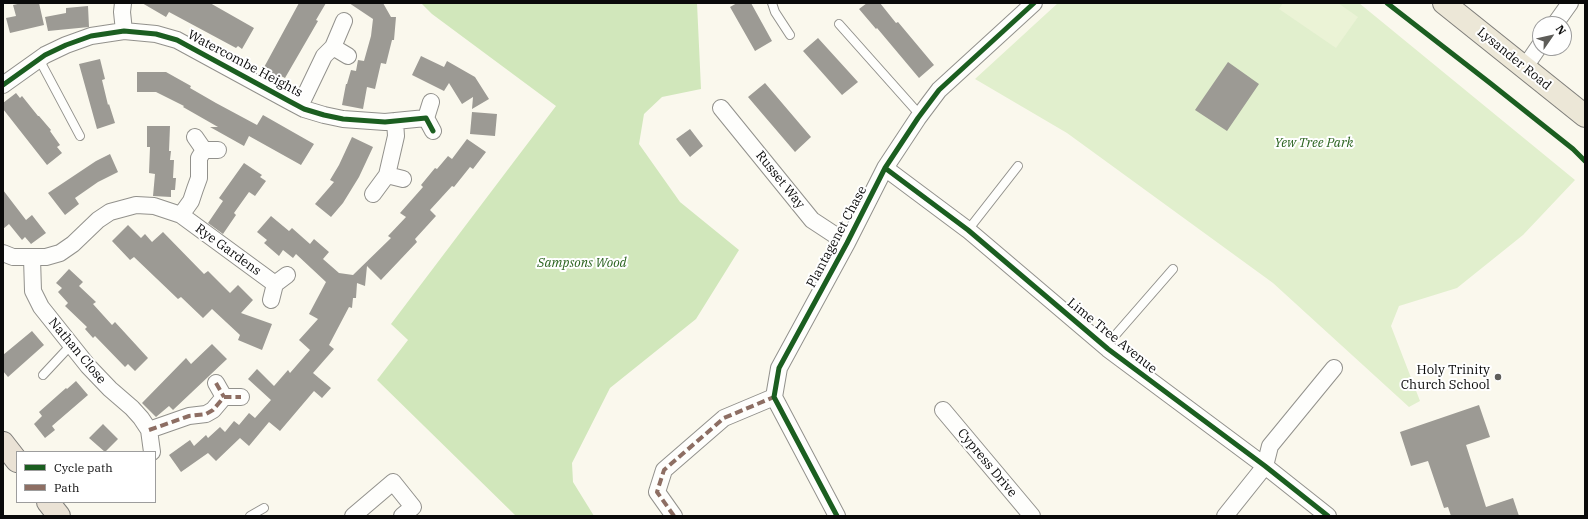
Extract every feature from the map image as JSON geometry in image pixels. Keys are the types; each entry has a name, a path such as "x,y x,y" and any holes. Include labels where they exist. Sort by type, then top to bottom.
{"highway":[{"path":"3,443 16,460"},
{"path":"49,503 59,516"}],"main road":[{"name":"Lysander Road","path":"1444,3 1585,116"}],"street":[{"path":"123,3 122,12 124,31"},
{"path":"1561,16 1570,3"},
{"name":"Plantagenet Chase","path":"774,397 779,368 847,243 885,168 920,115 939,90 1024,6"},
{"name":"Watercombe Heights","path":"300,106 324,56 334,47 344,21"},
{"name":"Watercombe Heights","path":"3,85 39,59 66,45 91,36 124,31 156,34 177,40 300,106 324,116 343,120 394,121 430,125 431,102"},
{"path":"334,47 348,56"},
{"path":"1524,67 1532,56"},
{"name":"Russet Way","path":"721,108 812,220 847,243"},
{"path":"373,194 387,175 396,136 394,121"},
{"path":"181,215 190,202 196,189 199,158 206,146"},
{"name":"Lime Tree Avenue","path":"885,168 968,230 1105,347 1265,466 1328,516"},
{"path":"387,175 403,180"},
{"name":"Rye Gardens","path":"3,253 13,257 32,258 46,257 60,253 74,244 98,220 110,212 136,205 154,206 181,215 281,280 271,300"},
{"name":"Nathan Close","path":"32,258 34,291 41,306 88,366 110,389 132,408 149,430 152,451"},
{"path":"1225,516 1265,466 1270,446 1334,368"},
{"path":"216,383 224,397"},
{"path":"149,430 189,416 206,414 213,410 224,397 241,397"},
{"path":"674,516 657,492 664,470 724,418 774,397 837,516"},
{"name":"Cypress Drive","path":"943,410 1032,516"},
{"path":"353,516 393,482 413,507 402,516"}],"lane":[{"path":"772,3 775,12 790,35"},
{"path":"839,24 920,115"},
{"path":"39,59 80,136"},
{"path":"968,230 1018,166"},
{"path":"1105,347 1173,269"},
{"path":"43,375 71,345"},
{"path":"250,516 264,508"}],"green space":[{"name":"Sampsons Wood","path":"421,3 697,3 701,89 662,97 644,114 639,144 680,202 739,250 696,319 610,388 572,463 573,482 594,516 516,516 377,380 408,340 391,324 556,106 432,14"},
{"name":"Yew Tree Park","path":"1058,3 1359,3 1575,180 1523,235 1457,288 1399,306 1391,326 1420,401 1409,407 1273,283 1067,133 975,79"},
{"path":"1283,3 1338,3 1358,17 1336,48 1279,9"}],"building":[{"path":"22,3 39,3 44,25 10,33 6,18 16,16 13,5"},
{"path":"142,3 210,3 254,28 242,49 238,46 236,48 169,12 166,17"},
{"path":"299,3 326,3 316,20 318,21 285,78 281,76 278,80 262,71"},
{"path":"349,3 383,3 391,17 396,17 394,40 392,40 386,64 381,63 375,89 367,87 363,109 342,105 346,84 351,70 356,71 358,60 364,61 371,36 373,19"},
{"path":"737,3 751,3 772,41 755,51 730,7"},
{"path":"867,3 880,3 934,65 919,78 859,9"},
{"path":"88,6 89,27 48,31 45,17 66,13 66,8"},
{"path":"818,38 858,82 842,95 803,51"},
{"path":"421,56 444,67 447,61 475,77 489,99 472,109 473,97 462,104 449,83 444,91 412,75"},
{"path":"100,59 105,79 102,80 108,105 109,104 115,123 97,129 79,64"},
{"path":"1228,62 1259,84 1227,131 1195,110"},
{"path":"137,72 166,72 191,86 190,88 257,125 263,115 314,144 301,165 249,136 244,146 210,127 218,127 183,107 184,106 156,92 137,92"},
{"path":"765,83 811,137 795,152 748,97"},
{"path":"16,93 20,98 22,96 51,130 50,131 60,145 57,147 62,153 47,165 3,109 3,103"},
{"path":"472,112 497,114 495,136 470,134"},
{"path":"147,126 170,126 170,160 174,160 173,178 176,178 175,190 171,190 171,197 153,196 155,174 149,173 150,147 147,147"},
{"path":"690,129 703,146 690,157 676,139"},
{"path":"352,137 373,147 359,177 343,203 331,217 315,204 334,182 330,180"},
{"path":"467,139 486,152 473,169 470,167 454,187 452,186 430,210 436,216 415,239 417,242 381,280 367,266 365,286 357,283 356,298 353,298 352,308 349,307 329,345 334,349 313,373 331,388 322,398 314,391 280,431 269,422 249,446 240,438 216,461 208,453 181,472 169,455 190,440 194,446 206,435 208,438 220,427 225,432 234,421 239,425 249,413 255,418 271,400 248,379 257,369 274,386 288,370 290,373 310,350 299,340 318,319 309,314 326,282 296,254 293,258 283,250 279,256 264,243 267,240 257,232 271,216 289,231 292,228 310,244 314,239 329,252 323,259 339,273 353,275 391,238 388,236 406,217 400,213 423,187 421,185 435,168 437,169 448,156 452,159"},
{"path":"110,154 118,172 98,182 75,198 79,204 65,215 48,193 96,161"},
{"path":"244,163 262,175 260,177 266,181 255,196 249,192 234,213 236,215 223,234 208,223 223,201 219,198"},
{"path":"3,190 26,220 32,215 46,233 31,244 25,237 22,240 9,224 3,229"},
{"path":"128,225 141,238 145,234 152,242 163,232 204,274 208,271 230,293 238,285 253,300 241,313 272,324 262,350 238,340 240,335 212,309 203,318 181,297 178,299 134,257 130,260 112,241"},
{"path":"69,269 83,282 79,286 96,302 93,304 112,325 115,322 148,358 135,371 128,364 125,367 95,336 93,338 85,329 87,327 65,306 68,303 58,292 62,288 56,283"},
{"path":"32,331 44,345 8,377 3,371 3,355"},
{"path":"212,344 227,359 173,410 169,406 156,417 142,403 186,358 191,364"},
{"path":"76,381 88,395 52,426 55,430 45,438 34,424 42,416 39,412"},
{"path":"1479,405 1490,437 1466,445 1486,507 1513,498 1519,516 1451,516 1448,507 1444,508 1428,461 1411,466 1400,432"},
{"path":"103,424 118,439 106,451 104,451 89,438"}],"marked path":[{"path":"216,383 224,397"},
{"path":"149,430 189,416 206,414 213,410 224,397 241,397"},
{"path":"674,516 657,492 664,470 724,418 774,397"}],"cycle path":[{"path":"837,516 774,397 779,368 847,243 885,168 918,118 939,90 1034,3"},
{"path":"1387,3 1573,149 1585,161"},
{"path":"3,85 45,55 66,45 91,36 124,31 156,34 177,40 304,109 343,119 385,122 426,118 433,131"},
{"path":"885,168 968,230 1108,349 1265,466 1328,516"}],"place":[{"name":"Holy Trinity Church School","path":"1498,377"}]}
